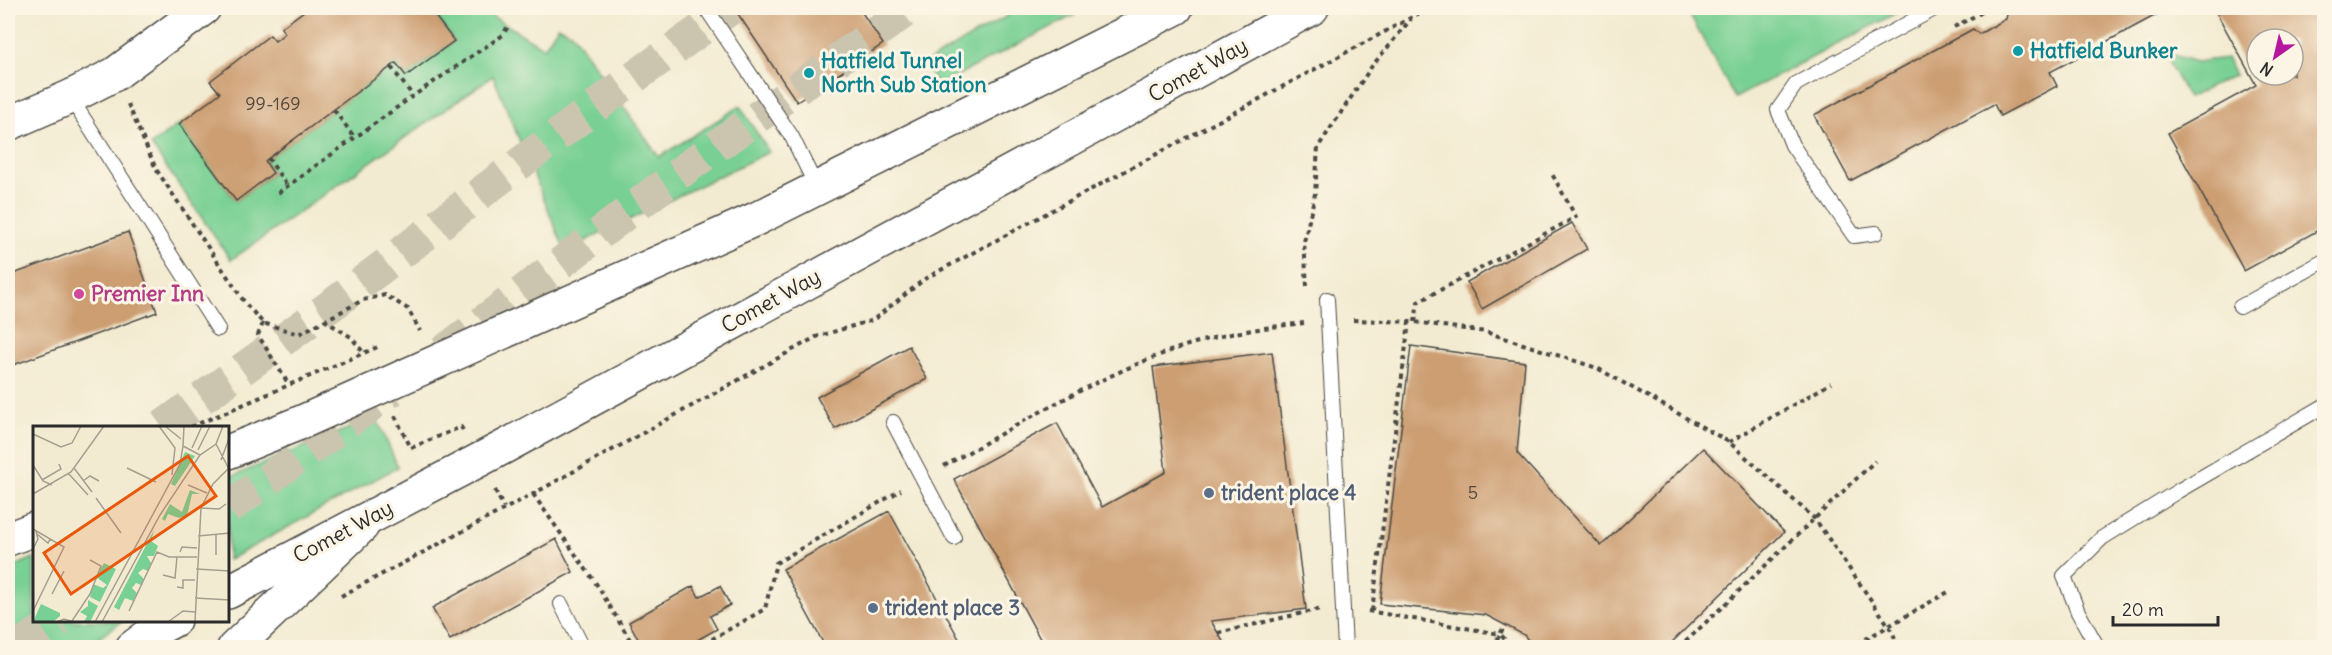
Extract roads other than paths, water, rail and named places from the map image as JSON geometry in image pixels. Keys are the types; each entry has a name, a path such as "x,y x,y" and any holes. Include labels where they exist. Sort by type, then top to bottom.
{"main road":[{"path":"8,124 115,74 204,8"},
{"path":"230,451 302,422 758,218 1176,8"},
{"name":"Comet Way","path":"230,591 370,519 1312,8"},
{"path":"234,648 370,519"},
{"path":"8,538 33,529"},
{"path":"132,648 157,629 172,622"}],"lane":[{"path":"706,8 792,137 817,188"},
{"path":"1876,233 1854,236 1792,146 1778,110 1796,84 1936,8"},
{"path":"70,97 218,329"},
{"path":"2240,307 2325,261"},
{"path":"1327,299 1345,648"},
{"path":"2098,648 2078,612 2064,576 2078,561 2102,538 2121,526 2325,406"},
{"path":"893,422 954,538"},
{"path":"561,604 583,648"}],"tunnel":[{"path":"163,426 336,302 632,79 731,8"},
{"path":"443,352 693,163 910,8"},
{"path":"230,507 392,390"},
{"path":"16,648 57,622"}],"place":[{"name":"Hatfield Bunker","path":"2018,51"},
{"name":"Hatfield Tunnel North Sub Station","path":"809,73"},
{"name":"Premier Inn","path":"79,294"},
{"name":"trident place 4","path":"1209,493"},
{"name":"trident place 3","path":"873,608"}]}
